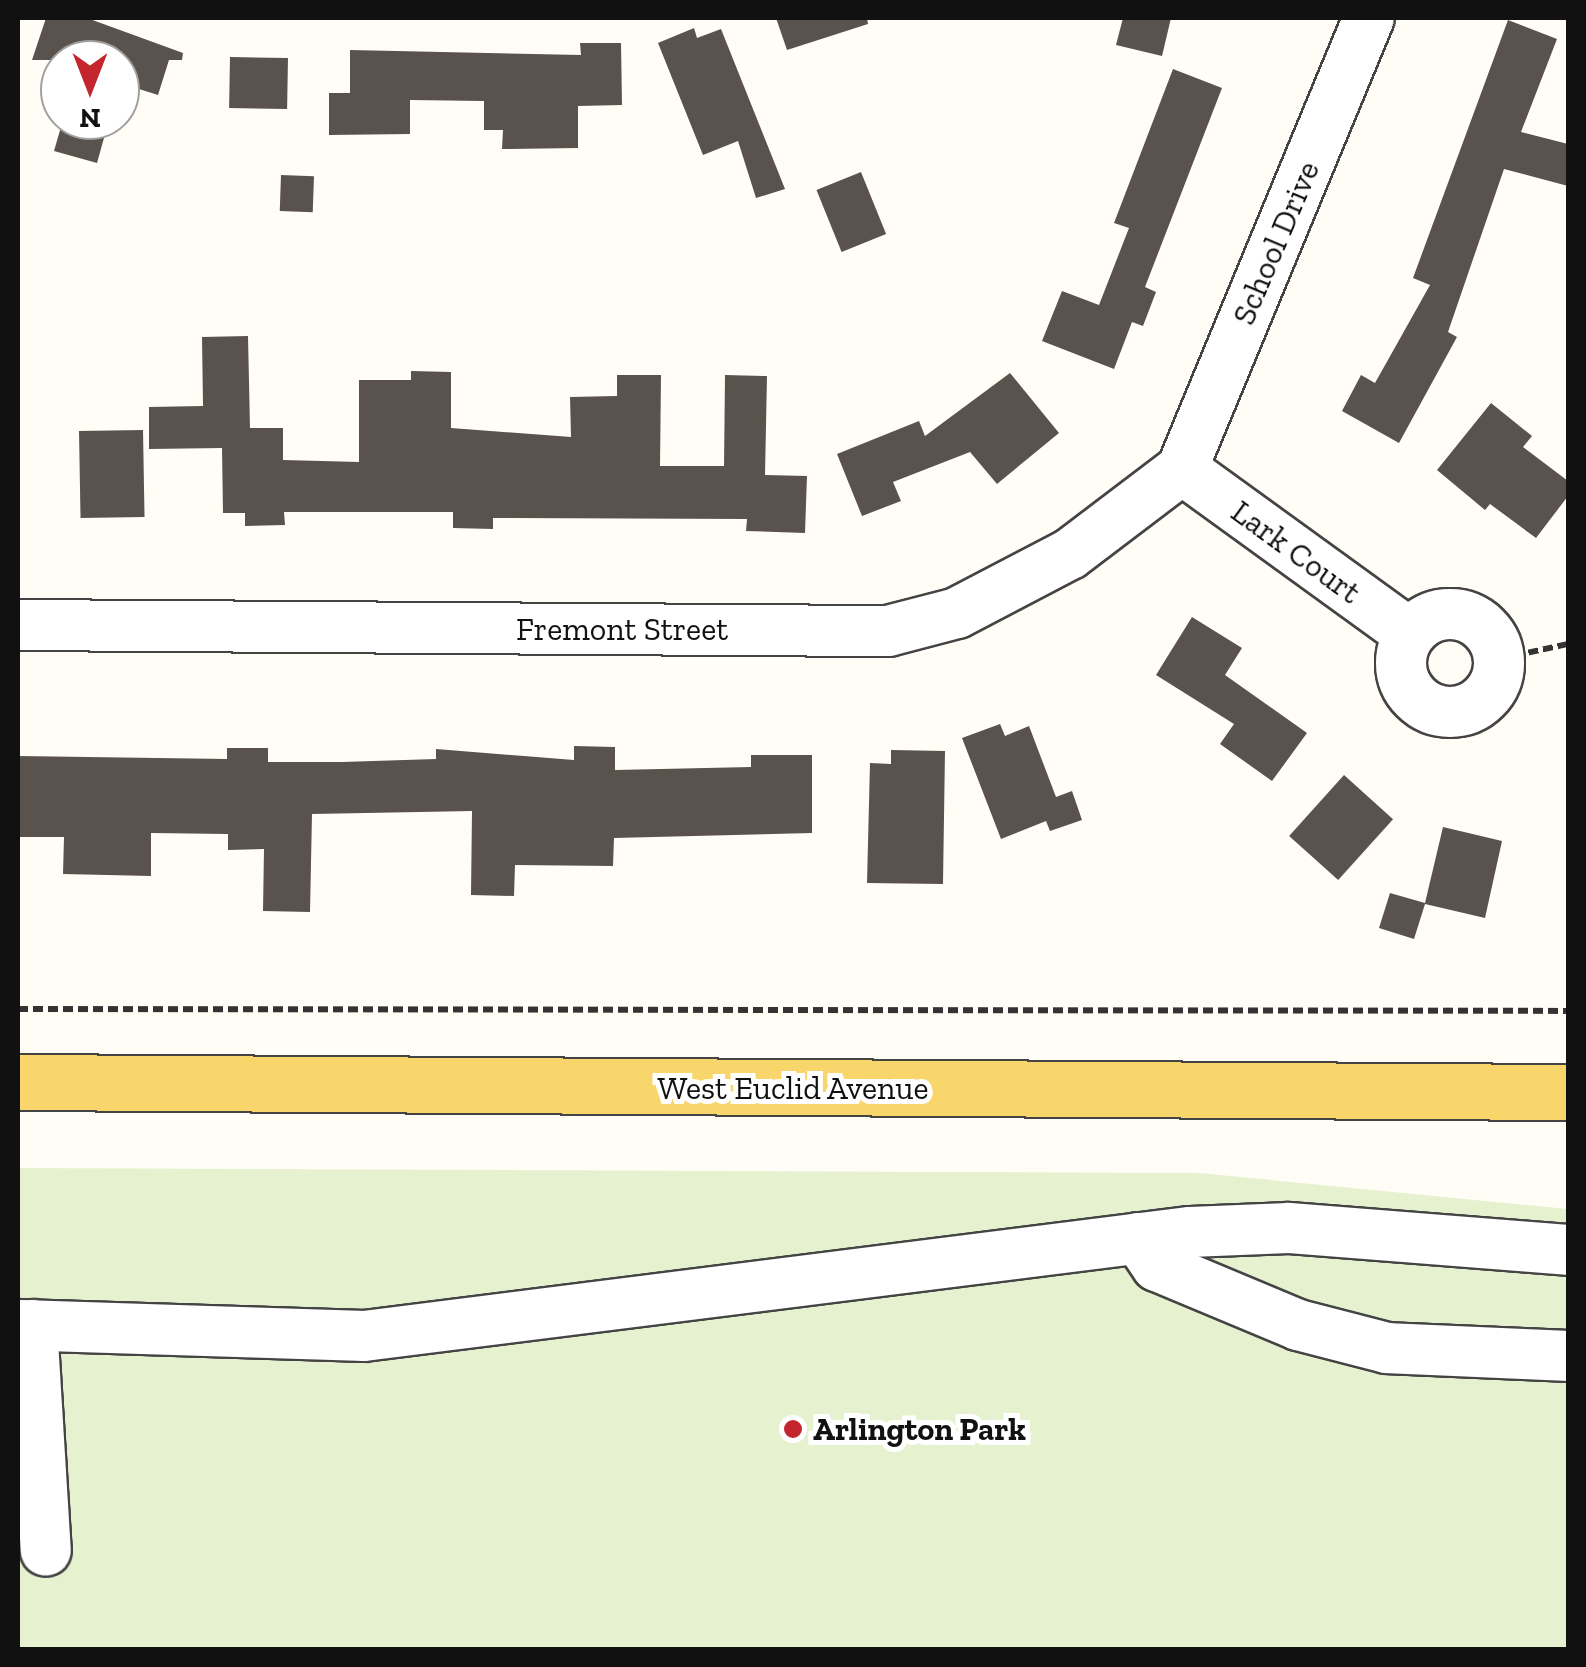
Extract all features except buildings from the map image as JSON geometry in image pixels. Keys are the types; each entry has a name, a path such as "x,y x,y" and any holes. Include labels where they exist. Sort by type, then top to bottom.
{"main road":[{"name":"West Euclid Avenue","path":"18,1082 1568,1092"}],"street":[{"name":"School Drive","path":"1182,469 1369,18"},
{"name":"Fremont Street","path":"18,626 888,631 957,613 1011,587 1070,554 1182,469"},
{"name":"Lark Court","path":"1182,469 1410,634"},
{"path":"1437,615 1470,617 1494,640 1500,659 1483,700 1454,713 1438,711 1411,694 1400,664 1410,634 1437,615"},
{"path":"46,1552 25,1325 364,1336 1138,1238 1288,1228 1568,1250"},
{"path":"1138,1238 1157,1266 1298,1326 1387,1348 1568,1356"}],"path":[{"path":"1500,659 1568,644"},
{"path":"18,1009 1568,1011"}],"green space":[{"name":"Arlington Park","path":"18,1168 1199,1173 1568,1209 1568,1649 18,1650"}],"place":[{"name":"Arlington Park","path":"793,1429"}]}
